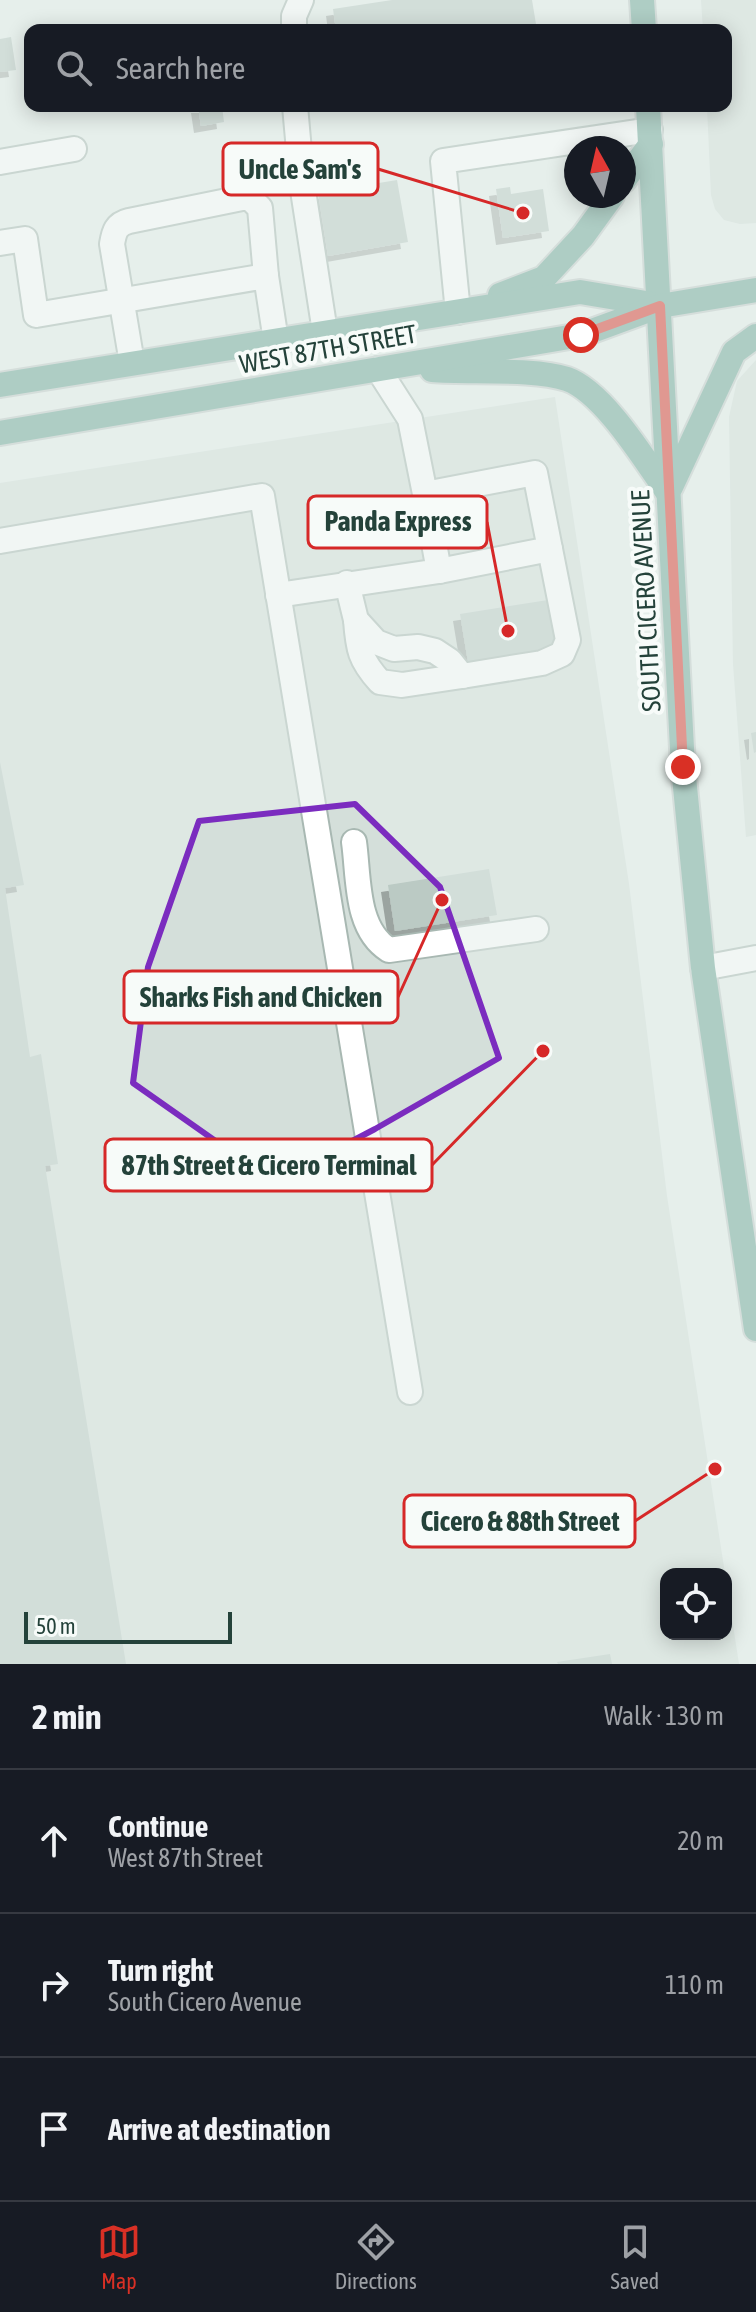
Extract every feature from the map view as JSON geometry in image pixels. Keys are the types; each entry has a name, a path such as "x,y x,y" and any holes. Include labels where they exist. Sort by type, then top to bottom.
{"main road":[{"path":"642,0 644,24"},
{"path":"636,156 650,127"},
{"name":"SOUTH CICERO AVENUE","path":"650,127 683,767 703,968 749,1241 756,1329"},
{"path":"458,312 544,278 583,236 603,208"},
{"name":"WEST 87TH STREET","path":"0,433 581,335 660,306 756,290"},
{"name":"WEST 87TH STREET","path":"0,385 580,292 660,306"},
{"path":"386,368 544,375 570,380 609,410 668,493 734,352 756,336"}],"lane":[{"path":"294,24 301,0"},
{"path":"296,112 302,184 325,332"},
{"path":"458,312 443,161 650,127"},
{"path":"0,162 74,149"},
{"path":"132,363 112,244 113,234 121,223 242,198 250,198 260,208 276,341"},
{"path":"0,243 25,239 36,315 266,276"},
{"path":"386,368 410,419 439,571"},
{"path":"347,583 356,620 358,649 366,667 380,682 402,685 462,676 542,663 562,654 568,640 535,473 425,494"},
{"path":"0,541 262,496 410,1392"},
{"path":"278,595 439,571 550,549"},
{"path":"356,620 376,642 394,649 418,647 435,651 450,661 462,676"},
{"path":"354,842 368,930 376,942 389,950 536,929"},
{"path":"703,968 756,958"}],"highlighted area":[{"path":"355,804 440,887 499,1058 274,1182 133,1083 148,967 199,821"}],"shaded area":[{"path":"701,0 756,0 756,223 740,224 724,220 715,209 711,195 707,112 732,112 732,24 703,24"},
{"path":"756,360 756,835 746,837 733,664 729,417 737,381"},
{"path":"555,397 629,884 667,1196 724,1568 660,1568 660,1640 732,1640 732,1619 739,1664 0,1664 0,483"}],"building":[{"path":"392,0 532,0 536,24 335,24 333,9"},
{"path":"11,37 16,70 0,72 0,39"},
{"path":"199,112 223,112 224,122 201,126"},
{"path":"397,180 408,242 328,256 318,193"},
{"path":"510,187 511,194 543,189 549,231 503,238 496,189"},
{"path":"548,600 556,648 468,662 460,614"},
{"path":"756,732 756,752 754,753 751,733"},
{"path":"0,762 24,885 5,888 30,1057 41,1054 58,1164 45,1166 126,1664 0,1664"},
{"path":"489,869 497,915 395,931 388,885"},
{"path":"610,1654 612,1664 557,1662"}],"place":[{"name":"Uncle Sam's","path":"523,213"},
{"name":"Panda Express","path":"508,631"},
{"name":"Sharks Fish and Chicken","path":"442,900"},
{"name":"87th Street & Cicero Terminal","path":"543,1051"},
{"name":"Cicero & 88th Street","path":"715,1469"}],"route":[{"path":"581,335 660,306 683,767"}]}
